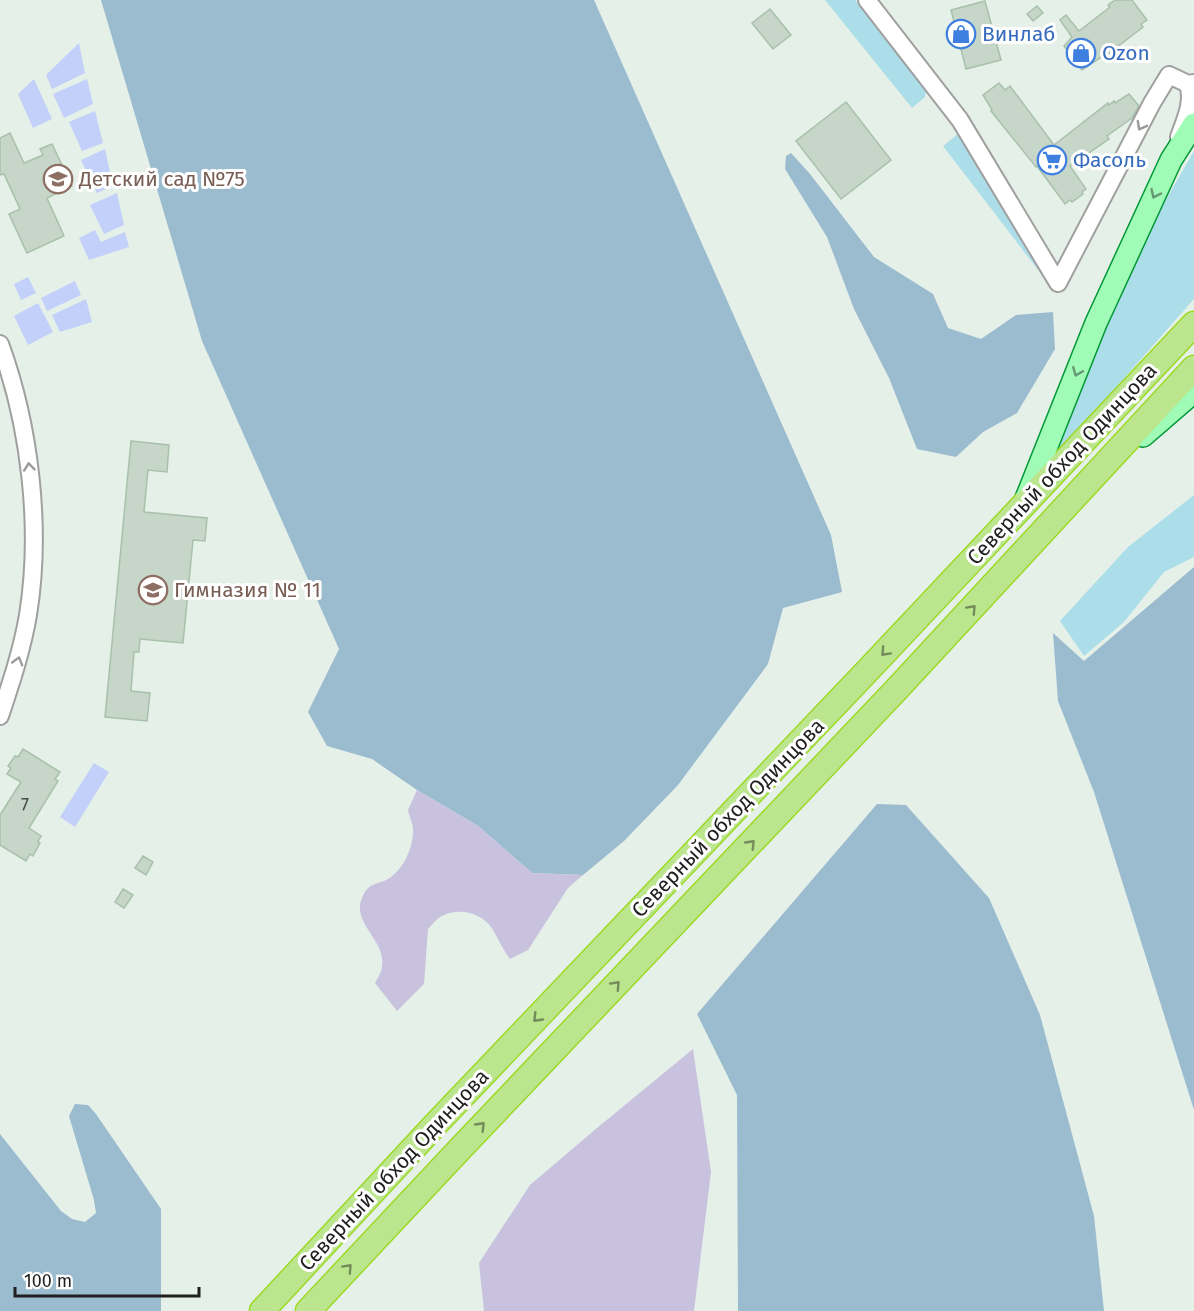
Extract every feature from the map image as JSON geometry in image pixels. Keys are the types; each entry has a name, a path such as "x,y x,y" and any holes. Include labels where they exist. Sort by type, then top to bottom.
{"highway":[{"name":"Северный обход Одинцова","path":"262,1311 410,1151 1194,324"},
{"name":"Северный обход Одинцова","path":"308,1311 896,690 1194,368"}],"main road":[{"path":"1024,504 1096,323 1172,160 1194,124"},
{"path":"1089,484 1194,392"}],"street":[{"path":"867,0 960,120 1058,283 1169,75 1191,83 1192,92 1190,107 1172,160"},
{"path":"0,344 23,426 32,499 32,586 18,661 0,716"}],"shaded area":[{"path":"101,0 594,0 831,535 842,592 783,608 768,664 678,785 624,841 583,875 532,873 478,826 417,790 372,759 327,746 308,712 339,649 202,341"},
{"path":"825,0 855,0 926,88 925,97 912,108"},
{"path":"79,43 85,73 52,89 46,75"},
{"path":"34,79 52,119 33,128 18,94"},
{"path":"87,79 93,104 64,118 53,94"},
{"path":"95,111 103,143 82,151 69,122"},
{"path":"958,134 1056,263 1048,283 943,146"},
{"path":"105,149 113,186 97,193 81,160"},
{"path":"1194,151 1194,299 1045,468 1127,278 1164,203"},
{"path":"791,153 874,257 933,294 948,328 981,339 1016,315 1053,312 1055,349 1017,413 983,432 956,457 917,449 889,378 854,309 827,237 785,169 786,156"},
{"path":"117,193 124,225 104,234 90,205"},
{"path":"95,230 101,242 125,232 129,247 89,260 79,238"},
{"path":"28,277 36,293 21,300 14,284"},
{"path":"75,281 81,295 47,311 41,298"},
{"path":"86,299 92,322 60,332 52,315"},
{"path":"38,303 53,332 28,345 14,316"},
{"path":"1194,495 1194,557 1164,572 1124,622 1084,656 1060,621 1128,547"},
{"path":"1194,567 1194,1110 1094,792 1058,701 1053,633 1084,661"},
{"path":"94,763 109,772 75,827 60,817"},
{"path":"417,790 478,826 532,873 583,875 568,888 528,950 510,959 489,924 483,919 463,912 449,913 438,918 428,929 424,984 397,1011 375,983 381,971 382,957 361,916 360,907 368,888 387,880 396,873 408,855 413,828 408,810"},
{"path":"877,804 906,805 989,898 1040,1015 1094,1216 1104,1311 738,1311 737,1095 697,1014"},
{"path":"693,1049 711,1172 694,1311 484,1311 479,1263 530,1185"},
{"path":"75,1104 88,1105 96,1114 161,1209 161,1311 0,1311 0,1134 61,1211 72,1219 85,1222 96,1213 69,1116"}],"building":[{"path":"1115,0 1132,0 1147,20 1141,24 1143,27 1104,57 1082,70 1064,46 1072,37 1060,20 1066,15 1079,31 1110,7 1108,5"},
{"path":"985,1 1001,60 966,69 951,10"},
{"path":"1037,6 1043,13 1033,21 1027,14"},
{"path":"770,9 791,35 773,49 752,23"},
{"path":"999,83 1005,90 1010,86 1054,145 1108,103 1109,105 1114,101 1115,103 1129,94 1139,106 1132,118 1107,136 1109,139 1070,166 1086,189 1072,202 1070,200 1065,204 991,111 983,95"},
{"path":"846,102 891,160 841,199 796,141"},
{"path":"10,133 24,163 43,155 40,149 52,144 72,186 47,198 64,236 27,253 9,214 20,209 4,174 0,175 0,138"},
{"name":"Гимназия № 11","path":"131,441 169,445 167,472 148,470 144,512 207,518 205,541 193,540 183,643 140,639 139,652 134,652 131,691 150,693 147,721 105,717"},
{"path":"23,749 60,772 55,779 58,781 29,828 41,836 33,856 30,854 26,861 0,845 0,815 21,782 7,774 11,768 8,766"},
{"path":"143,856 153,862 146,875 135,868"},
{"path":"123,889 133,895 124,908 115,902"}],"place":[{"name":"Винлаб","path":"961,34"},
{"name":"Ozon","path":"1081,53"},
{"name":"Фасоль","path":"1052,160"},
{"name":"Детский сад №75","path":"58,179"},
{"name":"Гимназия № 11","path":"153,590"}]}
